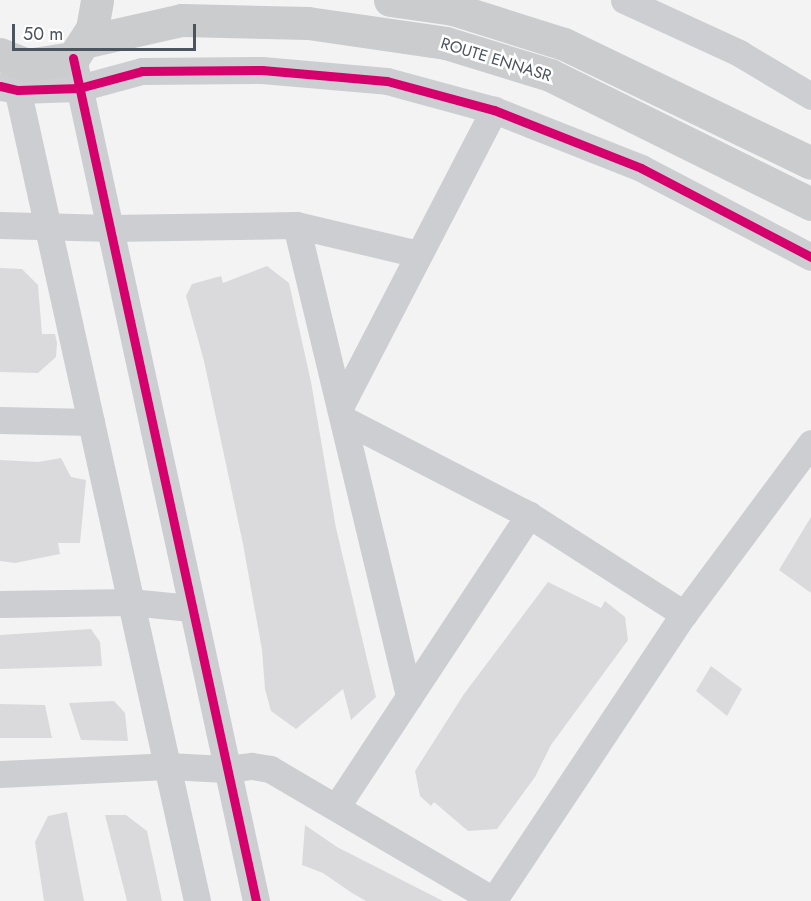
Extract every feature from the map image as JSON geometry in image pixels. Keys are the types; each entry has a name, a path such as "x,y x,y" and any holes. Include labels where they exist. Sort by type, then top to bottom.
{"main road":[{"path":"79,63 96,14 97,0"},
{"path":"390,0 453,9 564,44 811,163"},
{"name":"ROUTE ENNASR","path":"7,73 43,65 79,63 182,20 308,23 446,43 550,75 811,204"}],"street":[{"path":"624,0 739,53 811,96"},
{"path":"256,901 110,228 79,63 142,70 262,70 387,81 494,110 641,168 811,257"},
{"path":"7,73 48,226 197,901"},
{"path":"341,413 418,254 494,110"},
{"path":"0,225 110,228 296,225 418,254"},
{"path":"296,225 409,697"},
{"path":"341,413 529,515 684,614"},
{"path":"0,420 91,422"},
{"path":"0,774 167,766 226,770 252,766 270,769 337,806 493,900 684,614 810,449"},
{"path":"337,806 529,515"},
{"path":"0,604 130,602 191,608"}],"building":[{"path":"267,266 289,283 311,382 336,528 376,697 351,720 343,689 296,729 271,711 265,689 262,650 243,544 204,361 186,296 192,284 221,276 223,283"},
{"path":"0,268 22,269 38,285 42,334 55,334 57,343 56,357 38,373 0,372"},
{"path":"61,458 71,477 86,480 80,543 58,543 60,554 15,563 0,561 0,460 38,462"},
{"path":"811,517 811,593 779,570"},
{"path":"548,582 601,608 605,601 625,617 628,640 551,745 535,777 497,829 468,831 434,802 431,806 420,796 415,771 464,694"},
{"path":"91,629 100,642 102,666 0,669 0,635"},
{"path":"711,666 742,689 727,716 696,691"},
{"path":"114,701 125,713 128,741 81,740 69,703"},
{"path":"0,704 45,705 52,738 0,738"},
{"path":"67,812 84,901 44,901 35,842 48,816"},
{"path":"105,815 126,815 147,831 162,901 127,901"},
{"path":"305,825 337,847 443,901 366,901 323,873 302,865"}],"cycle path":[{"path":"73,58 256,901"},
{"path":"0,86 18,90 79,88 142,71 262,70 387,81 494,110 641,168 811,257"}]}
